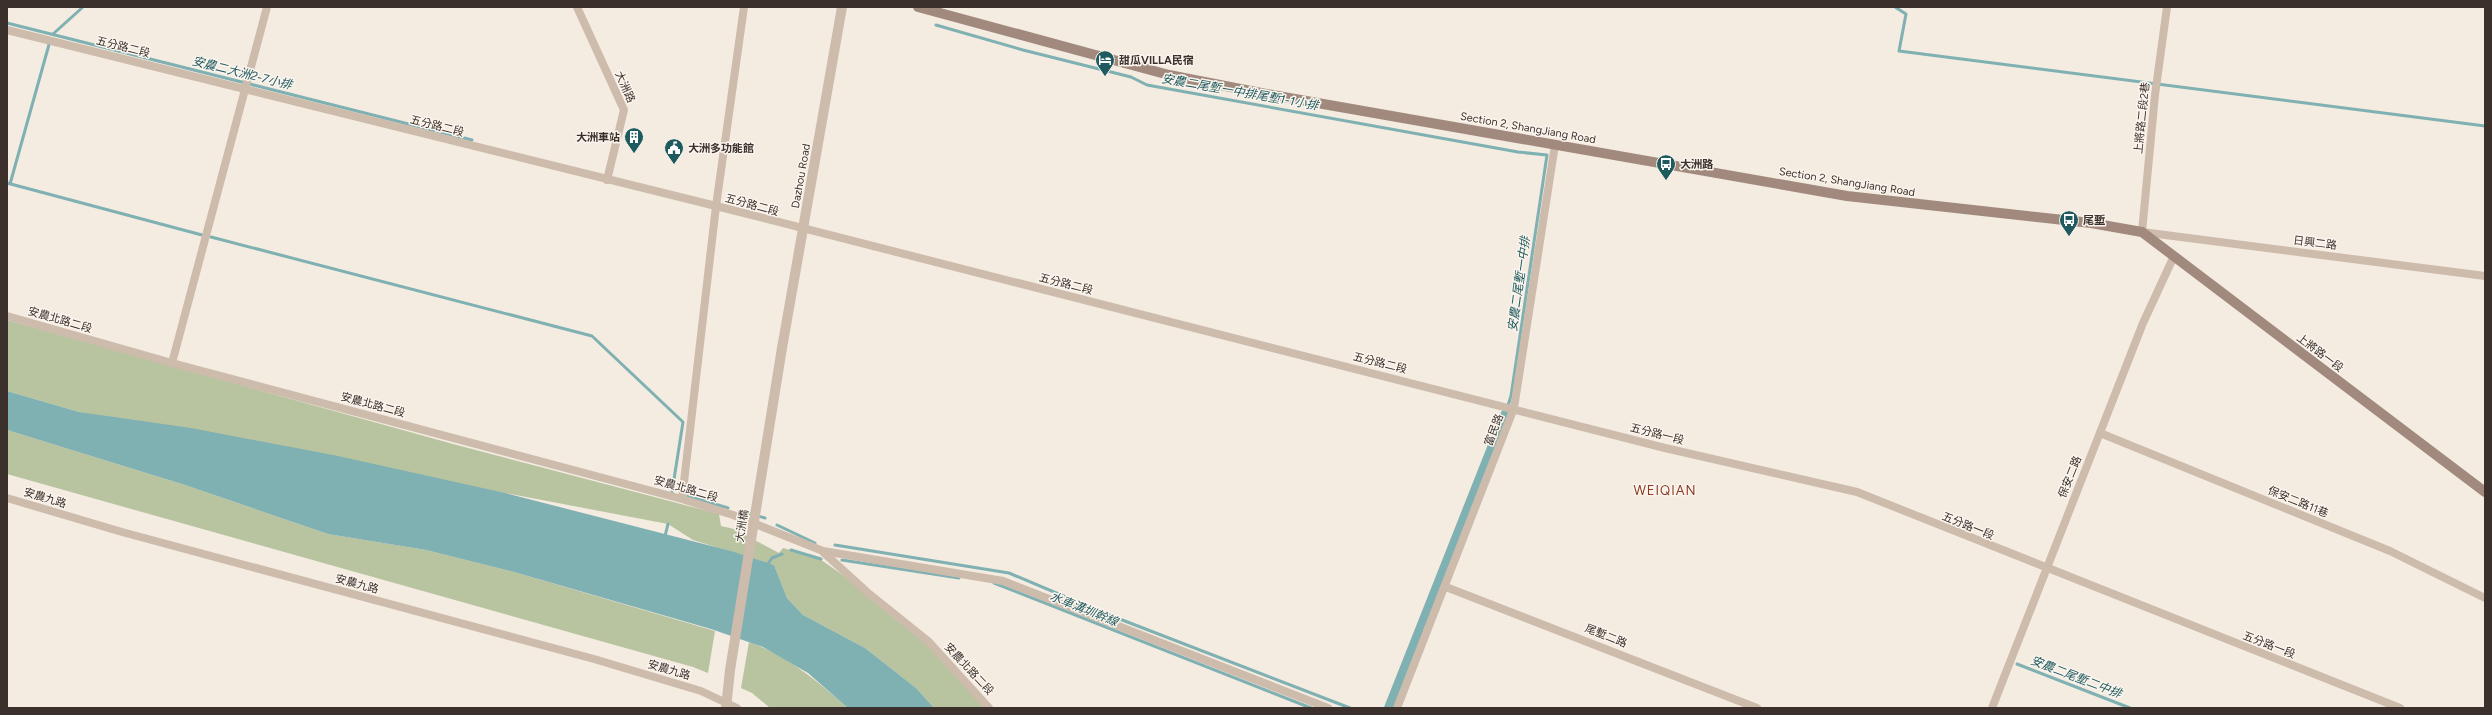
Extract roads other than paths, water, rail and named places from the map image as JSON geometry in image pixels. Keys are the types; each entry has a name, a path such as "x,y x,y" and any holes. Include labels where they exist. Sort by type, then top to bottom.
{"main road":[{"name":"Section 2, ShangJiang Road","path":"918,7 1169,75 1847,196 1980,213 2091,223 2142,232"},
{"name":"上將路一段","path":"2142,232 2485,492"}],"street":[{"path":"172,363 244,89 268,7"},
{"name":"大洲路","path":"577,7 624,110 607,180"},
{"path":"682,499 716,206 744,7"},
{"name":"Dazhou Road","path":"782,348 842,7"},
{"name":"上將路二段2巷","path":"2142,232 2155,95 2167,7"},
{"name":"五分路二段","path":"7,30 716,206 803,230 1514,408"},
{"name":"富民路","path":"1397,708 1446,587 1514,408 1556,145"},
{"name":"日興二路","path":"2142,232 2485,276"},
{"name":"保安二路","path":"1992,708 2143,323 2174,256"},
{"name":"安農北路二段","path":"7,316 172,363 682,499 733,515 823,551 867,592 928,641 989,708"},
{"name":"大洲橋","path":"726,708 730,670 782,348"},
{"name":"五分路一段","path":"1514,408 1665,448 1856,492 2046,569 2400,708"},
{"name":"保安二路11巷","path":"2100,433 2390,551 2485,598"},
{"name":"安農九路","path":"7,498 130,534 594,659 701,691 737,708"},
{"path":"823,551 1003,581 1328,708"},
{"name":"尾塹二路","path":"1446,587 1757,708"}],"water":[{"path":"7,391 79,412 191,428 338,456 505,493 731,551 774,565 787,598 803,615 865,648 916,688 934,708 848,708 808,673 763,647 711,629 514,572 426,550 328,534 185,485 7,430"}],"waterway":[{"path":"53,34 83,7"},
{"path":"1895,7 1906,14 1899,51 2485,126"},
{"name":"安農二大洲2-7小排","path":"7,23 472,140"},
{"name":"安農二尾塹一中排尾塹1-1小排","path":"936,25 1023,50 1131,77 1147,85 1518,152 1547,155 1511,396 1505,415"},
{"path":"10,184 50,41"},
{"path":"7,183 202,235"},
{"path":"211,237 592,336 683,422 672,492"},
{"path":"1389,708 1505,415"},
{"path":"688,496 728,508"},
{"path":"744,512 765,518"},
{"path":"665,536 668,524"},
{"path":"777,525 815,543"},
{"path":"835,545 1009,573 1099,611 1350,708"},
{"name":"水車溝圳幹線","path":"791,550 821,559"},
{"name":"水車溝圳幹線","path":"767,565 772,558 782,554"},
{"name":"水車溝圳幹線","path":"842,560 959,578"},
{"name":"水車溝圳幹線","path":"994,583 1311,708"},
{"name":"安農二尾塹二中排","path":"2017,664 2130,708"}],"place":[{"name":"甜瓜VILLA民宿","path":"1105,77"},
{"name":"大洲車站","path":"634,154"},
{"name":"大洲多功能館","path":"674,165"},
{"name":"大洲路","path":"1666,181"},
{"name":"尾塹","path":"2069,237"}],"district":[{"name":"WEIQIAN","path":"1665,490"}],"water label":[{"name":"安農二尾塹一中排","path":"1519,284"}]}
